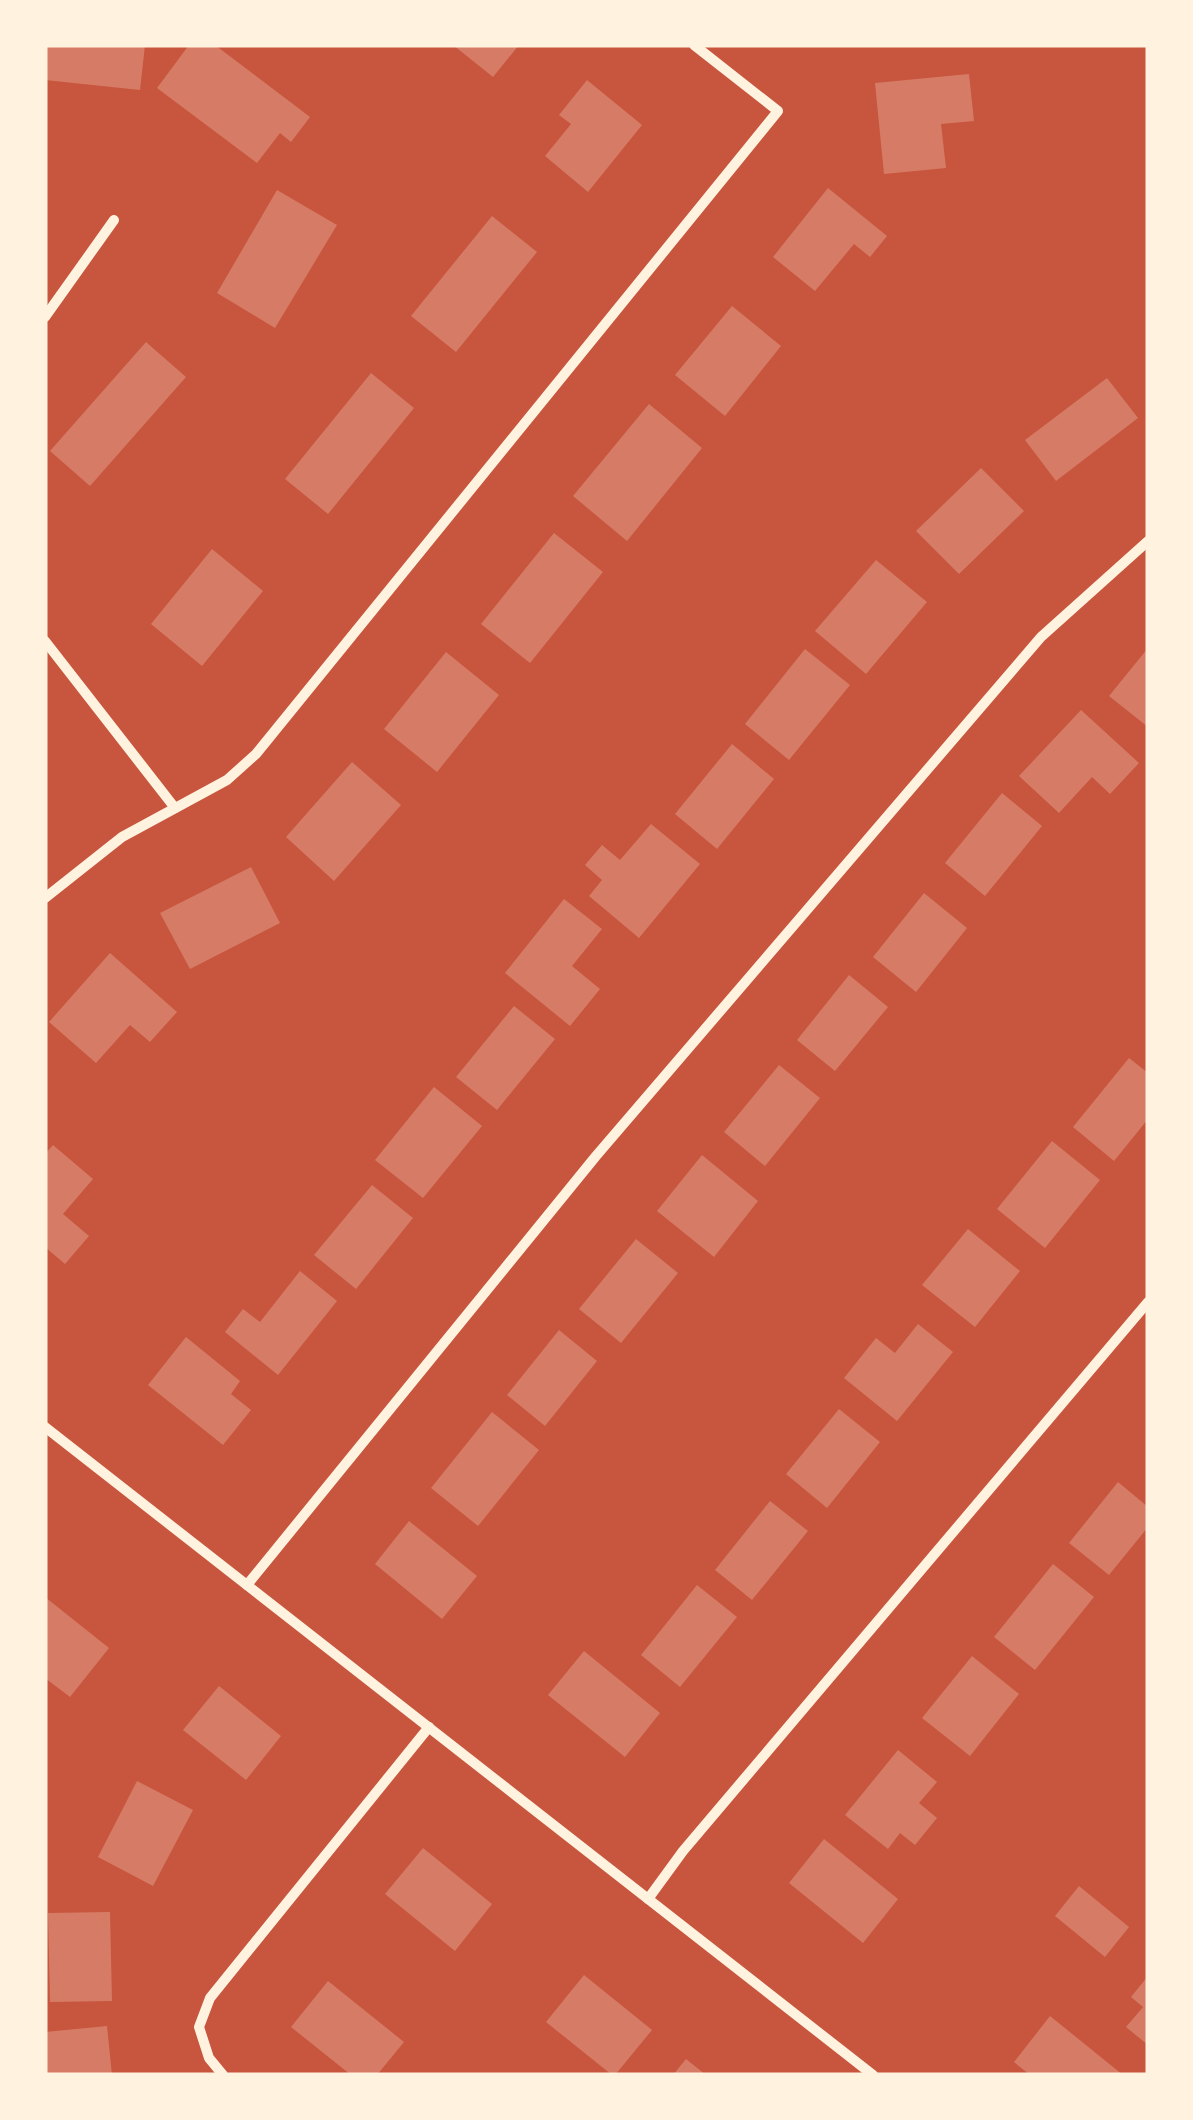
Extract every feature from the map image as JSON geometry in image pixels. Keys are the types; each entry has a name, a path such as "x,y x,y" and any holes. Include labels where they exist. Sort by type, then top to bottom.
{"street":[{"path":"45,898 122,837 227,780 256,754 778,111 694,45"},
{"path":"45,317 114,220"},
{"path":"247,1585 596,1156 1041,637 1148,541"},
{"path":"45,641 175,808"},
{"path":"648,1899 683,1851 1148,1302"},
{"path":"45,1427 872,2075"},
{"path":"223,2075 209,2058 199,2027 210,1998 429,1727"}],"building":[{"path":"45,45 145,45 140,90 45,80"},
{"path":"189,45 215,45 310,117 291,142 280,133 257,163 157,88"},
{"path":"453,45 519,45 493,77"},
{"path":"969,74 974,121 941,124 946,168 884,174 875,83"},
{"path":"587,80 642,125 588,192 545,156 571,124 559,115"},
{"path":"828,188 887,236 870,257 854,244 815,291 773,257"},
{"path":"277,190 337,225 275,328 217,293"},
{"path":"492,216 537,252 456,352 411,316"},
{"path":"732,306 781,346 725,416 675,375"},
{"path":"146,342 186,377 90,486 50,451"},
{"path":"371,373 414,408 328,514 285,479"},
{"path":"1107,378 1138,418 1056,481 1025,440"},
{"path":"649,404 702,448 627,541 573,496"},
{"path":"981,468 1024,511 959,574 916,531"},
{"path":"554,533 603,572 530,663 481,624"},
{"path":"212,549 263,591 202,666 151,624"},
{"path":"876,560 927,602 866,674 815,631"},
{"path":"1148,648 1148,727 1109,696"},
{"path":"805,649 850,685 789,760 745,724"},
{"path":"446,652 499,695 437,772 384,729"},
{"path":"1081,710 1139,763 1110,794 1092,777 1059,813 1019,776"},
{"path":"732,744 774,779 717,849 675,814"},
{"path":"352,762 401,805 334,881 286,837"},
{"path":"1002,793 1042,826 985,896 945,863"},
{"path":"651,824 700,864 639,938 589,896 602,880 585,865 602,845 620,860"},
{"path":"251,867 280,923 190,969 160,913"},
{"path":"924,893 967,928 916,992 873,957"},
{"path":"564,899 602,929 572,966 600,989 570,1026 505,973"},
{"path":"110,953 177,1012 150,1042 130,1025 96,1063 49,1022"},
{"path":"849,975 888,1007 835,1071 797,1040"},
{"path":"514,1006 555,1039 497,1110 456,1077"},
{"path":"1129,1058 1148,1073 1148,1119 1114,1161 1073,1127"},
{"path":"779,1065 820,1098 765,1166 724,1132"},
{"path":"434,1087 482,1126 423,1198 375,1160"},
{"path":"1052,1141 1100,1180 1045,1248 997,1209"},
{"path":"53,1145 93,1179 63,1214 89,1236 65,1264 45,1247 45,1154"},
{"path":"702,1155 758,1201 714,1257 657,1211"},
{"path":"372,1185 413,1218 356,1289 314,1255"},
{"path":"968,1229 1020,1271 975,1327 922,1285"},
{"path":"636,1239 678,1273 621,1343 579,1309"},
{"path":"300,1271 337,1301 278,1375 225,1332 243,1309 260,1322"},
{"path":"918,1324 953,1352 897,1421 844,1378 876,1338 895,1353"},
{"path":"559,1330 597,1361 545,1426 507,1395"},
{"path":"186,1337 240,1381 231,1394 251,1410 223,1445 148,1385"},
{"path":"839,1409 880,1442 827,1508 786,1474"},
{"path":"492,1412 539,1450 478,1526 431,1488"},
{"path":"1118,1482 1148,1507 1148,1527 1109,1575 1069,1543"},
{"path":"770,1501 808,1531 752,1600 715,1570"},
{"path":"409,1521 477,1576 442,1619 375,1564"},
{"path":"1053,1564 1094,1597 1035,1670 994,1637"},
{"path":"697,1585 737,1617 680,1687 641,1655"},
{"path":"45,1597 109,1648 70,1697 45,1678"},
{"path":"584,1651 660,1713 625,1757 548,1695"},
{"path":"972,1656 1019,1694 970,1756 922,1718"},
{"path":"219,1686 281,1736 246,1780 183,1730"},
{"path":"898,1750 937,1782 919,1803 937,1818 915,1845 900,1833 888,1849 845,1815"},
{"path":"137,1781 193,1810 153,1886 98,1857"},
{"path":"824,1839 898,1899 863,1943 789,1883"},
{"path":"423,1848 492,1904 455,1951 385,1894"},
{"path":"1079,1886 1129,1927 1105,1957 1055,1916"},
{"path":"110,1912 112,2001 50,2002 48,1913"},
{"path":"584,1975 652,2030 615,2075 546,2022"},
{"path":"1148,1976 1148,2045 1126,2027 1143,2007 1131,1997"},
{"path":"328,1981 404,2042 377,2075 351,2075 291,2027"},
{"path":"1050,2016 1123,2075 1030,2075 1014,2062"},
{"path":"107,2026 112,2075 45,2075 45,2032"},
{"path":"686,2059 706,2075 673,2075"}]}
